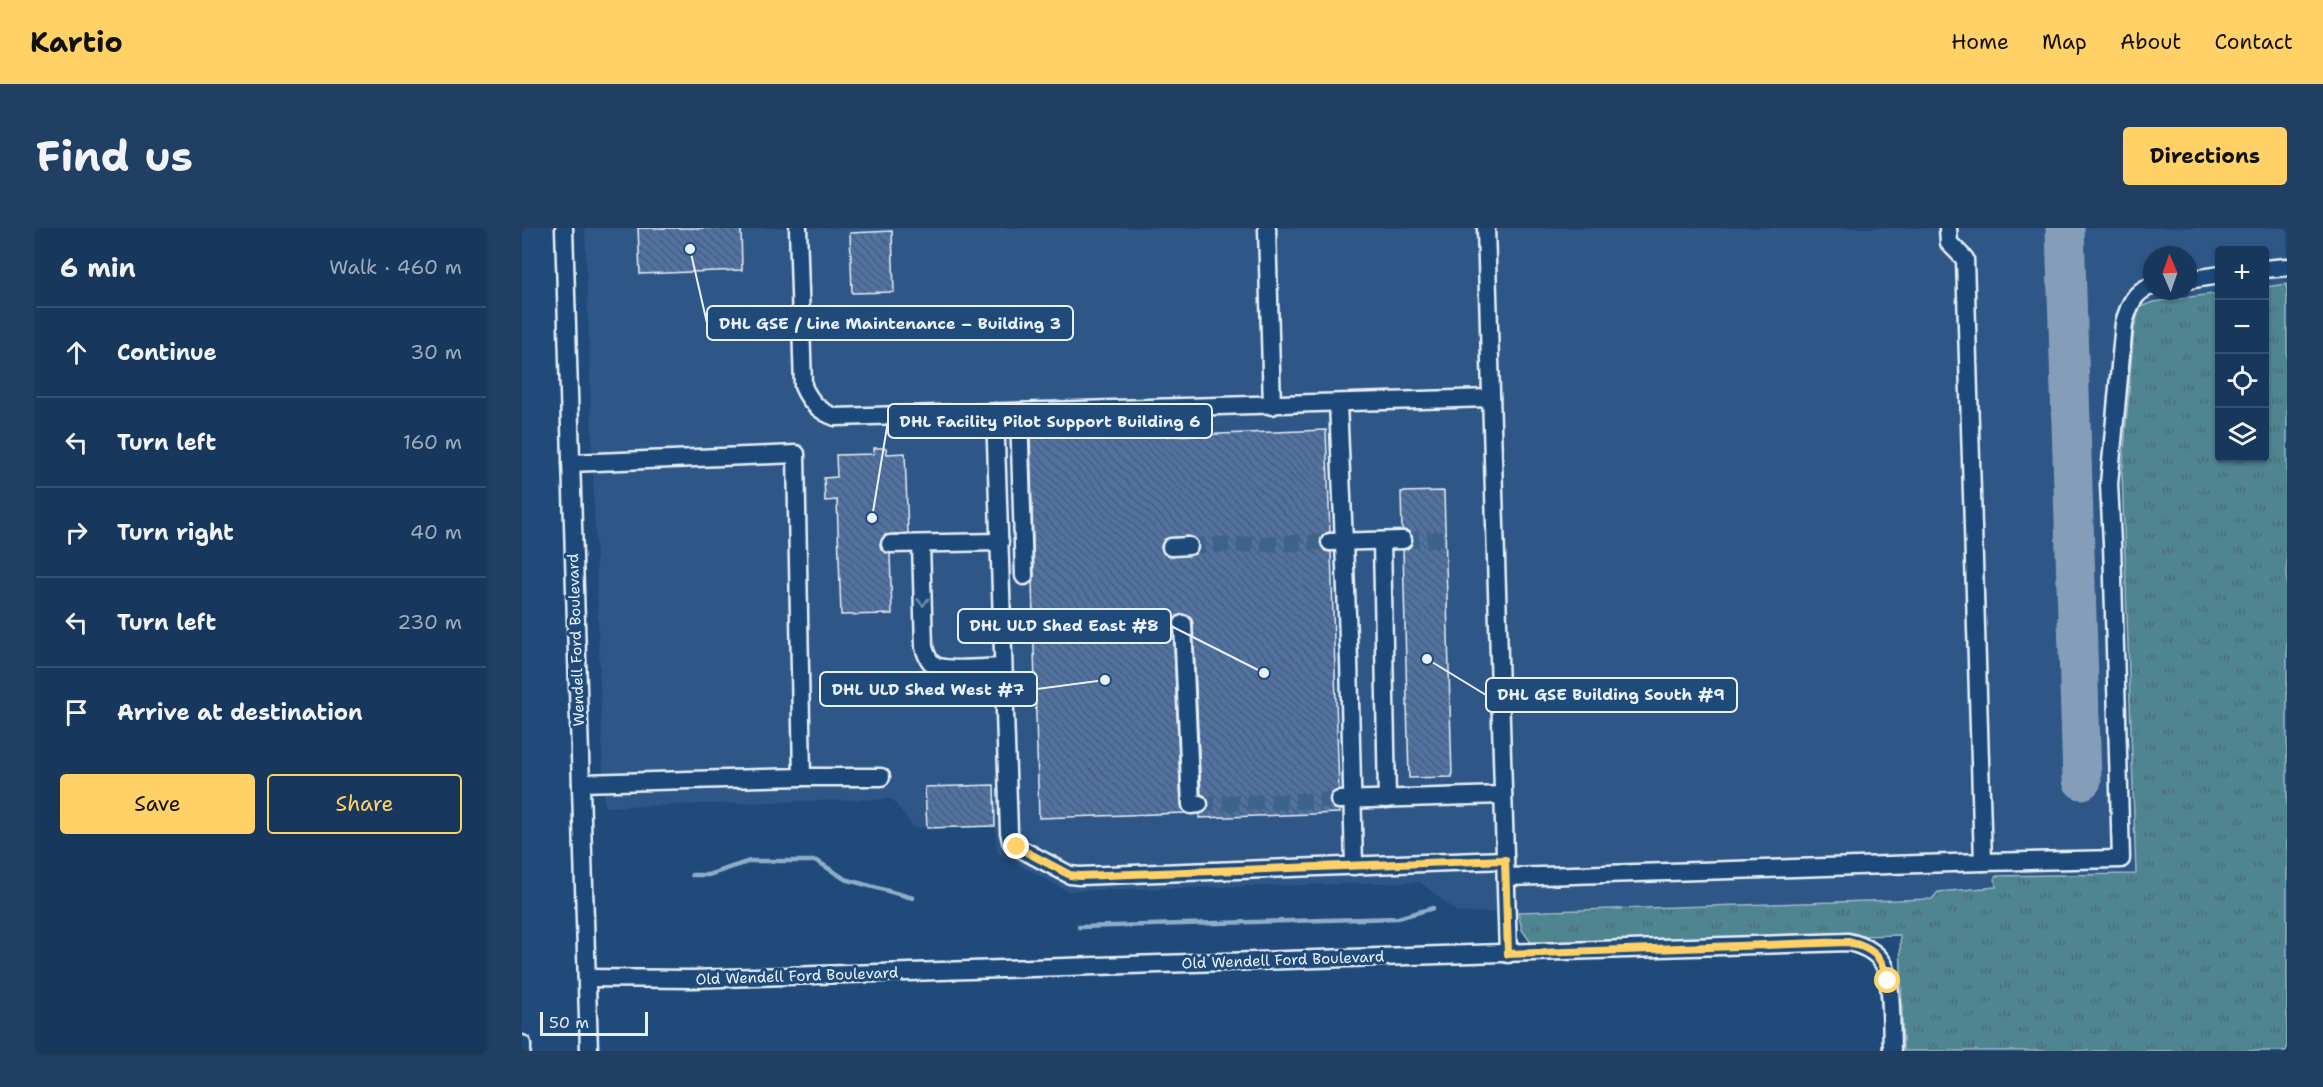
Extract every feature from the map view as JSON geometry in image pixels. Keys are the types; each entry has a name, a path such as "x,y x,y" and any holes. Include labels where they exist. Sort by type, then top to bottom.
{"street":[{"name":"Wendell Ford Boulevard","path":"564,228 589,1051"},
{"path":"798,228 803,386 822,412 835,417 1491,398"},
{"path":"1267,228 1272,406"},
{"path":"1486,228 1508,954"},
{"path":"1948,228 1949,243 1965,259 1983,862"},
{"path":"2269,269 2287,267"},
{"path":"2197,279 2215,276"},
{"path":"996,412 1009,832 1011,841 1017,847 1070,875 1354,866 1506,869 2121,859 2109,484 2124,323 2129,304 2143,288"},
{"path":"1338,403 1337,542 1346,800 1354,866"},
{"path":"1018,412 1024,576"},
{"path":"571,463 796,454 802,777"},
{"path":"1382,540 1387,799"},
{"path":"1337,542 1403,540"},
{"path":"890,544 1000,542"},
{"path":"921,544 924,647 927,657 934,665 945,668 1004,667"},
{"path":"1171,547 1189,546"},
{"path":"1184,624 1191,804 1199,804"},
{"path":"581,783 881,777"},
{"path":"1346,800 1503,795"},
{"name":"Old Wendell Ford Boulevard","path":"587,978 692,979 1848,942 1863,946 1876,955 1884,965 1888,981 1892,1051"},
{"path":"522,1044 522,1051"}],"shaded area":[{"path":"585,228 2287,228 2287,1051 1932,899 1458,913 1420,882 1067,891 997,853 995,826 914,828 892,799 604,807"}],"green space":[{"path":"2287,284 2287,1051 1903,1051 1900,935 1532,944 1522,930 1518,912 1932,899 1938,892 1996,887 1995,876 2136,874 2122,473 2134,328 2140,307 2168,300 2197,300 2197,296 2215,294 2215,462 2269,462 2269,286"}],"building":[{"path":"638,228 741,228 742,270 640,274"},
{"path":"892,231 894,292 852,293 850,233"},
{"path":"1326,430 1330,531 1321,537 1320,543 1325,551 1331,552 1339,789 1330,795 1329,801 1330,806 1340,810 1340,813 1199,818 1199,815 1208,809 1209,803 1207,797 1201,794 1193,624 1191,618 1183,614 1177,616 1173,624 1181,805 1185,813 1039,818 1030,436 1167,432 1167,436","holes":["1188,536 1198,541 1199,546 1195,554 1172,557 1163,553 1161,547 1165,539"]},
{"path":"874,448 886,448 887,454 905,453 908,533 885,535 880,544 881,550 890,554 892,614 841,615 837,500 825,501 824,478 837,477 836,455 874,454"},
{"path":"1444,491 1452,777 1409,778 1403,550 1412,545 1413,539 1408,531 1402,530 1401,492"},
{"path":"994,785 995,826 927,828 925,787"}],"waterway":[{"path":"692,875 708,875 750,861 817,861 845,879 913,898"},
{"path":"1079,927 1398,918 1433,908"}],"taxiway":[{"path":"2065,228 2082,780"}],"tunnel":[{"path":"1403,540 1445,539"},
{"path":"1189,546 1330,542"},
{"path":"1199,804 1339,800"}],"place":[{"name":"DHL GSE / Line Maintenance – Building 3","path":"690,249"},
{"name":"DHL Facility Pilot Support Building 6","path":"872,518"},
{"name":"DHL GSE Building South #9","path":"1427,659"},
{"name":"DHL ULD Shed East #8","path":"1264,673"},
{"name":"DHL ULD Shed West #7","path":"1105,680"}],"route":[{"path":"1017,847 1070,875 1079,876 1505,860 1508,954 1848,942 1863,946 1876,955 1884,965 1888,981"}]}
